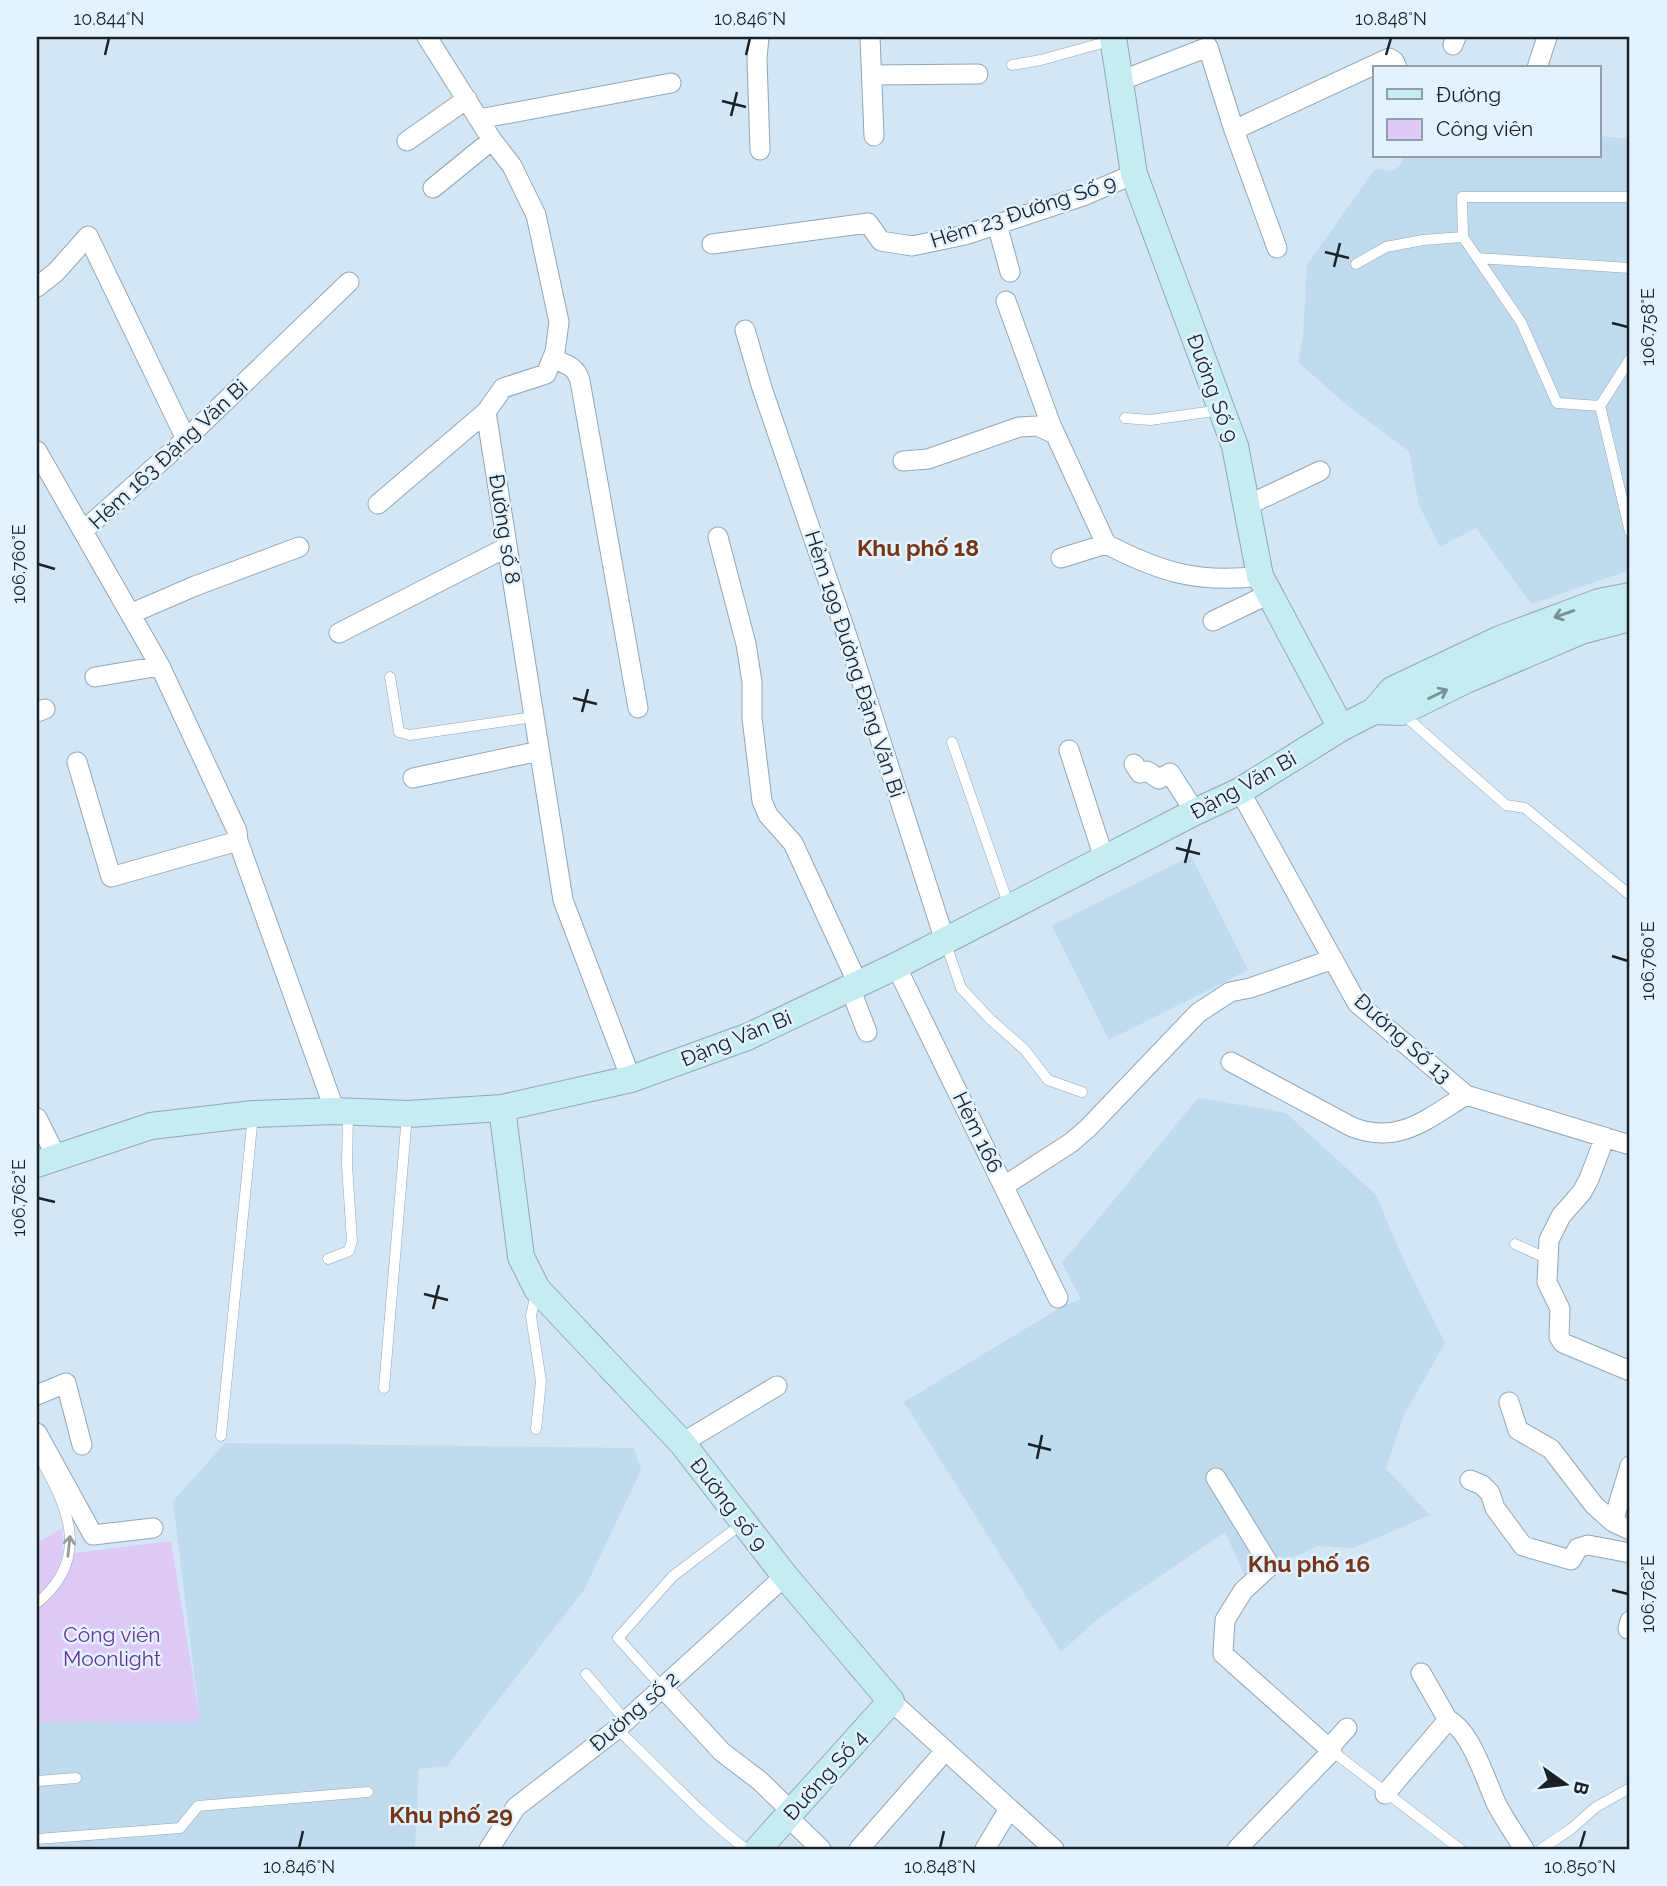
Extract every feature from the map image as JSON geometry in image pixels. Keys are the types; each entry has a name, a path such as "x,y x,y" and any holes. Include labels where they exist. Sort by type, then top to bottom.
{"main road":[{"name":"Đường Số 9","path":"1114,38 1134,174 1235,446 1265,585 1341,729"},
{"name":"Đặng Văn Bi","path":"46,1160 151,1126 253,1114 408,1114 502,1108 631,1079 747,1037 897,966 1104,858 1240,791 1374,711 1392,690 1500,639 1599,602 1630,596"},
{"path":"1374,711 1401,712 1466,680 1581,631 1630,618"},
{"name":"Đường số 9","path":"502,1108 521,1256 537,1289 682,1443 785,1576 891,1701"},
{"name":"Đường Số 4","path":"758,1849 891,1701"}],"street":[{"path":"378,504 486,412 503,388 546,374 555,352 559,322 536,215 512,166 492,140 427,37"},
{"path":"759,37 757,58 760,150"},
{"path":"870,37 874,136"},
{"path":"1538,66 1547,37"},
{"path":"1120,81 1208,47 1234,130 1277,248"},
{"path":"1234,130 1389,58 1396,66"},
{"path":"872,75 978,74"},
{"path":"479,119 671,83"},
{"path":"407,141 467,100"},
{"path":"433,188 492,140"},
{"name":"Hẻm 23 Đường Số 9","path":"712,244 868,223 881,241 912,246 965,235 1083,196 1134,174"},
{"path":"997,224 1010,272"},
{"path":"37,287 56,272 88,236 186,439"},
{"name":"Hẻm 163 Đặng Văn Bi","path":"342,1112 238,841 237,831 160,666 83,531 186,439 349,282"},
{"path":"1006,301 1055,434 1106,544 1138,561 1175,574 1265,585"},
{"name":"Hẻm 199 Đường Đặng Văn Bi","path":"745,330 945,941"},
{"path":"552,359 570,365 578,373 580,381 638,708"},
{"name":"Đường số 8","path":"486,412 563,900 631,1079"},
{"path":"903,461 928,459 1019,427 1037,426 1055,434"},
{"path":"37,451 83,531"},
{"path":"1246,506 1320,471"},
{"path":"718,537 746,644 752,682 752,718 761,801 768,815 793,843 854,986 867,1032"},
{"path":"1061,558 1106,544"},
{"path":"130,614 299,547"},
{"path":"339,633 507,547"},
{"path":"1213,621 1265,585"},
{"path":"95,677 160,666"},
{"path":"1069,750 1104,858"},
{"path":"413,778 540,751"},
{"path":"77,762 111,877 238,841"},
{"path":"1134,764 1140,773 1147,771 1159,779 1170,773 1195,812"},
{"name":"Đường Số 13","path":"1240,791 1357,1003 1466,1095 1630,1145"},
{"path":"1004,1186 1072,1142 1089,1127 1198,1013 1230,992 1250,988 1333,958"},
{"name":"Hẻm 166","path":"897,966 1058,1298"},
{"path":"1231,1062 1368,1133 1384,1135 1410,1129 1466,1095"},
{"path":"37,1118 46,1160"},
{"path":"1605,1137 1582,1192 1561,1216 1549,1240 1547,1282 1560,1310 1559,1337 1563,1343 1630,1371"},
{"path":"37,1395 66,1383 82,1445"},
{"path":"682,1443 777,1386"},
{"path":"1508,1402 1518,1430 1551,1449 1587,1496 1622,1526"},
{"path":"37,1433 93,1535 153,1528"},
{"path":"1622,1526 1630,1466"},
{"path":"1216,1478 1270,1566 1243,1591 1225,1620 1223,1654 1331,1750"},
{"path":"1470,1480 1482,1485 1490,1493 1494,1508 1523,1546 1571,1560 1578,1548 1588,1545 1630,1553"},
{"name":"Đường số 2","path":"489,1849 516,1807 621,1725 785,1576"},
{"path":"1420,1673 1447,1720 1455,1723 1471,1748 1497,1804 1524,1849"},
{"path":"663,1687 722,1752 760,1781 821,1849"},
{"name":"Đường số 9","path":"891,1701 1054,1849"},
{"path":"1385,1794 1447,1720"},
{"path":"1237,1849 1331,1750 1347,1728"},
{"path":"859,1849 945,1751"},
{"path":"985,1849 1009,1809"}],"lane":[{"path":"1012,65 1041,61 1114,38"},
{"path":"1600,406 1556,402 1521,322 1463,237 1462,197 1630,197"},
{"path":"1356,264 1386,247 1463,237"},
{"path":"1478,258 1630,268"},
{"path":"1630,359 1600,406 1630,532"},
{"path":"1125,418 1150,420 1222,410"},
{"path":"390,677 400,732 410,735 534,717"},
{"path":"1401,712 1506,804 1525,808 1630,895"},
{"path":"952,742 1010,908"},
{"path":"945,941 961,988 1024,1050 1048,1080 1082,1092"},
{"path":"328,1259 349,1251 352,1241 342,1112"},
{"path":"221,1436 253,1114"},
{"path":"384,1388 408,1114"},
{"path":"1515,1244 1548,1259"},
{"path":"537,1289 531,1316 541,1381 537,1429"},
{"path":"37,1453 62,1500 71,1535 62,1575 37,1603"},
{"path":"663,1687 618,1638 673,1576 744,1523"},
{"path":"586,1674 621,1725 674,1787 746,1849"},
{"path":"1331,1750 1460,1849"},
{"path":"37,1781 76,1778"},
{"path":"1541,1849 1571,1829 1596,1807 1630,1788"},
{"path":"37,1839 180,1828 198,1806 368,1791"}],"shaded area":[{"path":"1600,136 1630,139 1630,570 1531,604 1476,528 1440,547 1419,505 1409,451 1348,406 1298,362 1303,337 1307,265 1375,169 1391,171 1400,166 1402,158 1600,158"},
{"path":"1191,856 1248,970 1109,1040 1052,926"},
{"path":"1198,1098 1286,1113 1376,1195 1404,1261 1445,1343 1404,1415 1386,1469 1430,1515 1354,1548 1317,1546 1247,1580 1225,1532 1100,1617 1061,1652 904,1402 1065,1305 1081,1299 1062,1263"},
{"path":"225,1443 634,1448 641,1470 584,1590 447,1766 419,1769 415,1849 37,1849 37,1722 200,1721 173,1501"}],"green space":[{"path":"62,1528 59,1566 51,1582 37,1598 37,1543"},
{"name":"Công viên Moonlight","path":"171,1541 200,1721 37,1722 37,1610 60,1588 72,1556 75,1553"}],"district":[{"name":"Khu phố 18","path":"918,547"},
{"name":"Khu phố 16","path":"1309,1563"},
{"name":"Khu phố 29","path":"451,1814"}]}
